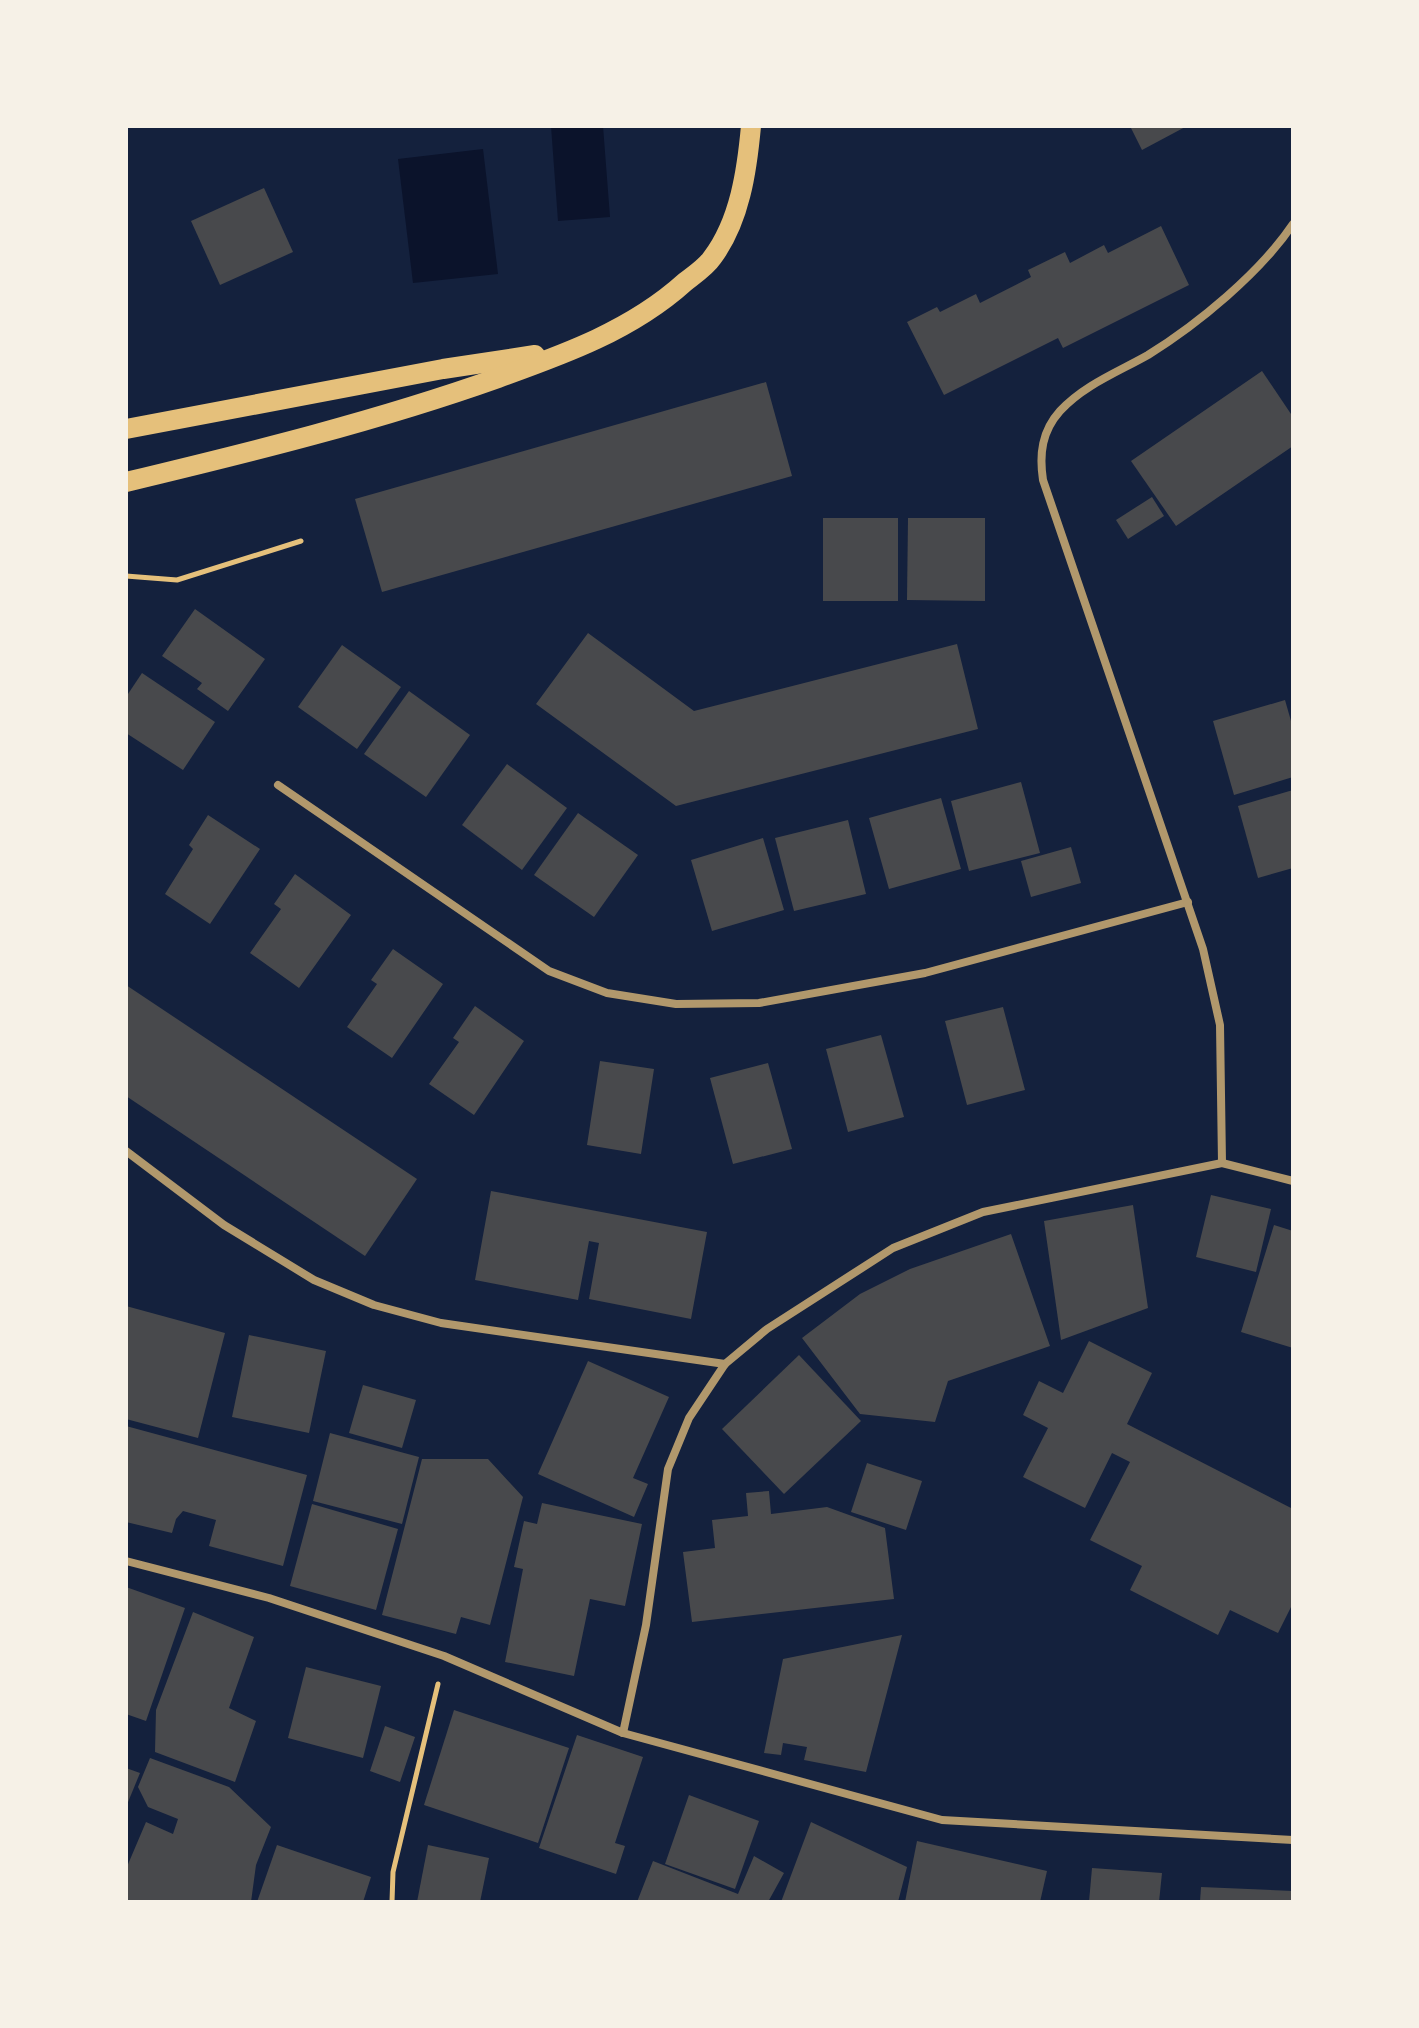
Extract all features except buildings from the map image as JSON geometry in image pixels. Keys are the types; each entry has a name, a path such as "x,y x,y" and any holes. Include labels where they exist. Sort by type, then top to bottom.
{"main road":[{"path":"126,482 364,422 578,349 667,298 712,258 746,177 751,126"},
{"path":"126,429 443,369 578,349"}],"street":[{"path":"1222,1163 1220,1025 1188,902 1043,480 1041,450 1059,413 1097,381 1149,354 1226,297 1293,224"},
{"path":"278,785 549,971 607,993 676,1004 759,1003 925,973 1188,902"},
{"path":"126,1151 236,1233 314,1280 374,1305 441,1323 725,1364"},
{"path":"623,1733 646,1625 668,1469 689,1418 725,1364 767,1329 893,1248 983,1212 1222,1163 1293,1181"},
{"path":"126,1561 269,1598 444,1656 623,1733 942,1820 1293,1840"}],"path":[{"path":"126,576 177,580 301,541"},
{"path":"392,1902 393,1872 444,1656"}],"water":[{"path":"551,126 603,126 610,217 558,221"},
{"path":"483,149 498,274 413,283 398,159"}]}
